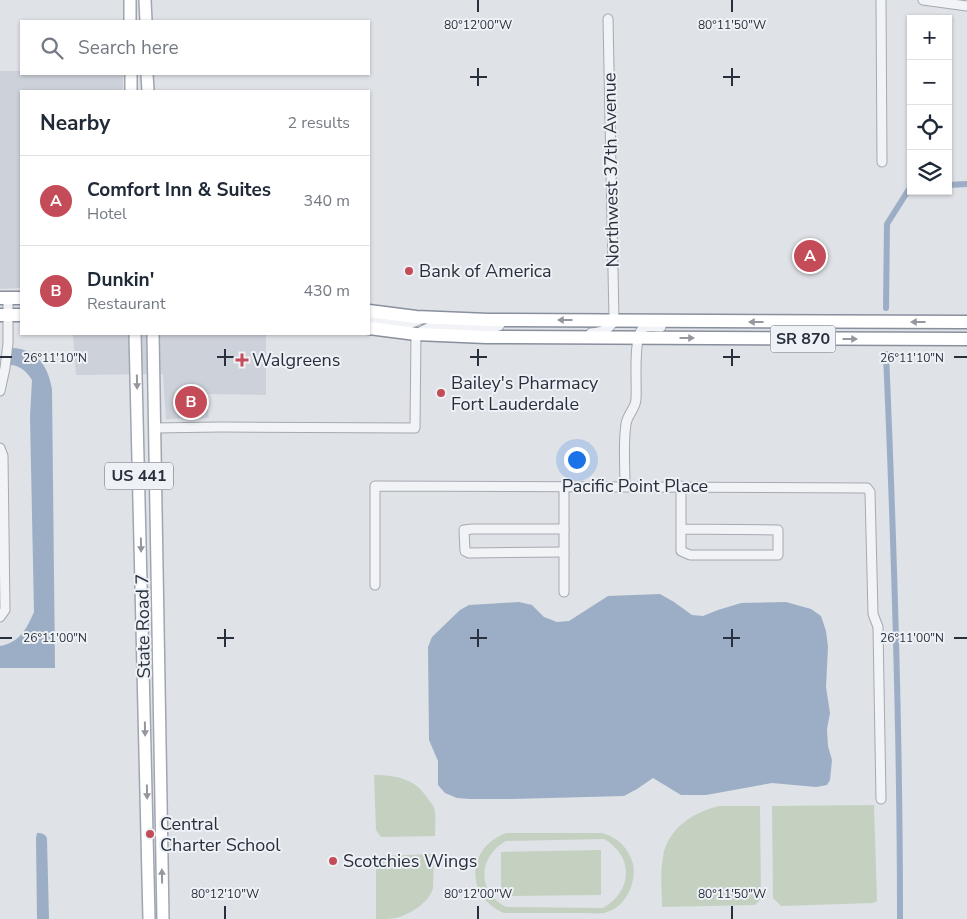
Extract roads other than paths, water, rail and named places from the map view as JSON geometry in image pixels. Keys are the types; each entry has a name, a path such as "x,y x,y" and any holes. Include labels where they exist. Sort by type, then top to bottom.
{"highway":[{"name":"SR 870","path":"370,311 425,317 503,320 967,322"},
{"path":"2,316 20,315"},
{"name":"SR 870","path":"370,328 416,334 486,337 967,339"}],"main road":[{"path":"130,0 130,20"},
{"path":"145,0 146,20"},
{"path":"131,75 131,90"},
{"path":"147,75 148,90"},
{"name":"State Road 7","path":"135,335 149,919"},
{"name":"State Road 7","path":"153,335 163,919"}],"street":[{"path":"881,0 882,162"},
{"path":"923,0 967,6"},
{"name":"Northwest 37th Avenue","path":"608,19 614,320"},
{"path":"0,391 8,343 2,316 8,298"},
{"path":"370,320 409,324 425,317"},
{"path":"155,428 415,428 416,334 430,327 495,328 503,320"},
{"path":"575,337 605,330 612,325 614,320"},
{"path":"625,486 624,447 626,421 636,402 636,354 639,338 642,330 646,328 673,326 682,321"},
{"path":"0,448 3,456 2,521 5,610 0,617"},
{"name":"Pacific Point Place","path":"375,584 375,486 867,488 870,492 873,614 878,627 882,799"},
{"path":"564,486 564,592"},
{"path":"681,486 681,530 681,551 690,555 778,555 778,530 681,530"},
{"path":"564,529 464,530 465,551 469,553 564,552"}],"water":[{"path":"12,348 21,349 35,355 40,360 48,373 52,389 55,668 0,668 0,646 13,642 22,634 34,612 30,417 32,380 23,370 17,366 10,365"},
{"path":"660,594 692,615 703,616 741,603 786,602 811,609 821,616 826,631 828,647 826,687 830,713 827,729 828,746 832,760 830,780 827,785 816,787 772,783 706,795 681,795 653,778 624,796 470,799 457,798 445,793 438,785 438,761 429,740 428,647 432,637 460,610 469,605 519,602 532,605 544,617 557,622 569,621 608,596"},
{"path":"37,833 44,834 47,839 49,919 37,919"}],"waterway":[{"path":"952,185 967,184"},
{"path":"886,308 887,224 907,192"},
{"path":"886,354 896,636 900,919"}],"place":[{"name":"Comfort Inn & Suites","path":"810,256"},
{"name":"Bank of America","path":"409,271"},
{"name":"Walgreens","path":"242,360"},
{"name":"Bailey's Pharmacy Fort Lauderdale","path":"441,393"},
{"name":"Dunkin'","path":"191,402"},
{"name":"Central Charter School","path":"150,834"},
{"name":"Scotchies Wings","path":"333,861"}]}
